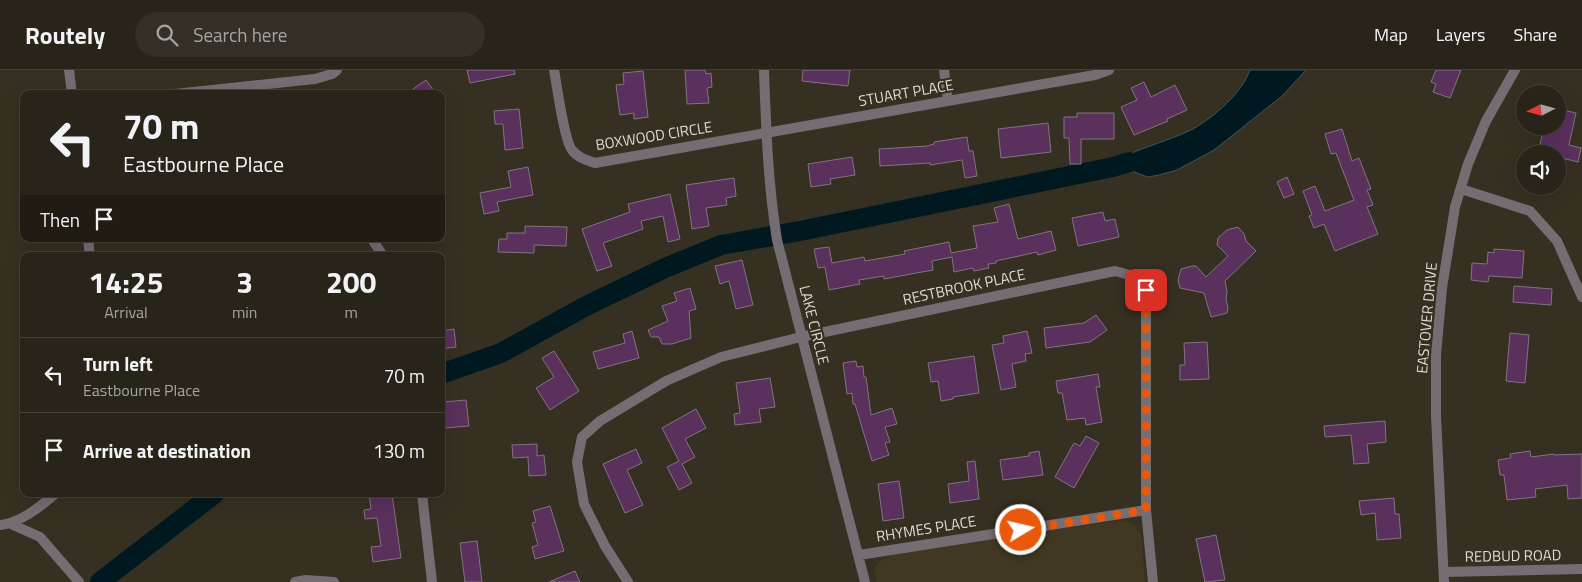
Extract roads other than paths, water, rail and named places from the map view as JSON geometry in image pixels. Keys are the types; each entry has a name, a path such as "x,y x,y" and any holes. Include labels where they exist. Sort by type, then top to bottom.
{"street":[{"path":"69,70 72,90"},
{"path":"243,90 277,88 315,80 332,74 337,70"},
{"name":"BOXWOOD CIRCLE","path":"554,70 571,149 580,158 595,163 766,132"},
{"name":"LAKE CIRCLE","path":"764,70 766,132 777,240 865,582"},
{"path":"944,70 948,101"},
{"name":"STUART PLACE","path":"766,132 1095,75 1109,70"},
{"name":"EASTOVER DRIVE","path":"1444,577 1436,416 1436,355 1442,288 1455,207 1468,164 1486,121 1515,70"},
{"path":"1461,188 1530,211 1558,240 1582,298"},
{"name":"RESTBROOK PLACE","path":"628,582 605,546 584,504 577,462 582,437 600,421 666,380 721,357 801,337 1116,271 1133,276 1146,290 1146,510"},
{"path":"5,524 51,497"},
{"path":"422,497 432,582"},
{"path":"1146,510 1153,582"},
{"name":"RHYMES PLACE","path":"858,555 1146,510"},
{"path":"5,524 40,537 79,582"},
{"name":"REDBUD ROAD","path":"1444,577 1582,569"},
{"path":"295,582 306,580 334,582"}],"water":[{"path":"1250,70 1306,70 1282,96 1214,150 1177,170 1159,175 1148,177 1134,172 1129,162 1134,152 1180,135 1201,124 1234,96"}],"waterway":[{"path":"445,373 501,353 586,306 665,268 721,245 800,231 1113,167 1129,162"},
{"path":"100,582 210,497"}]}
